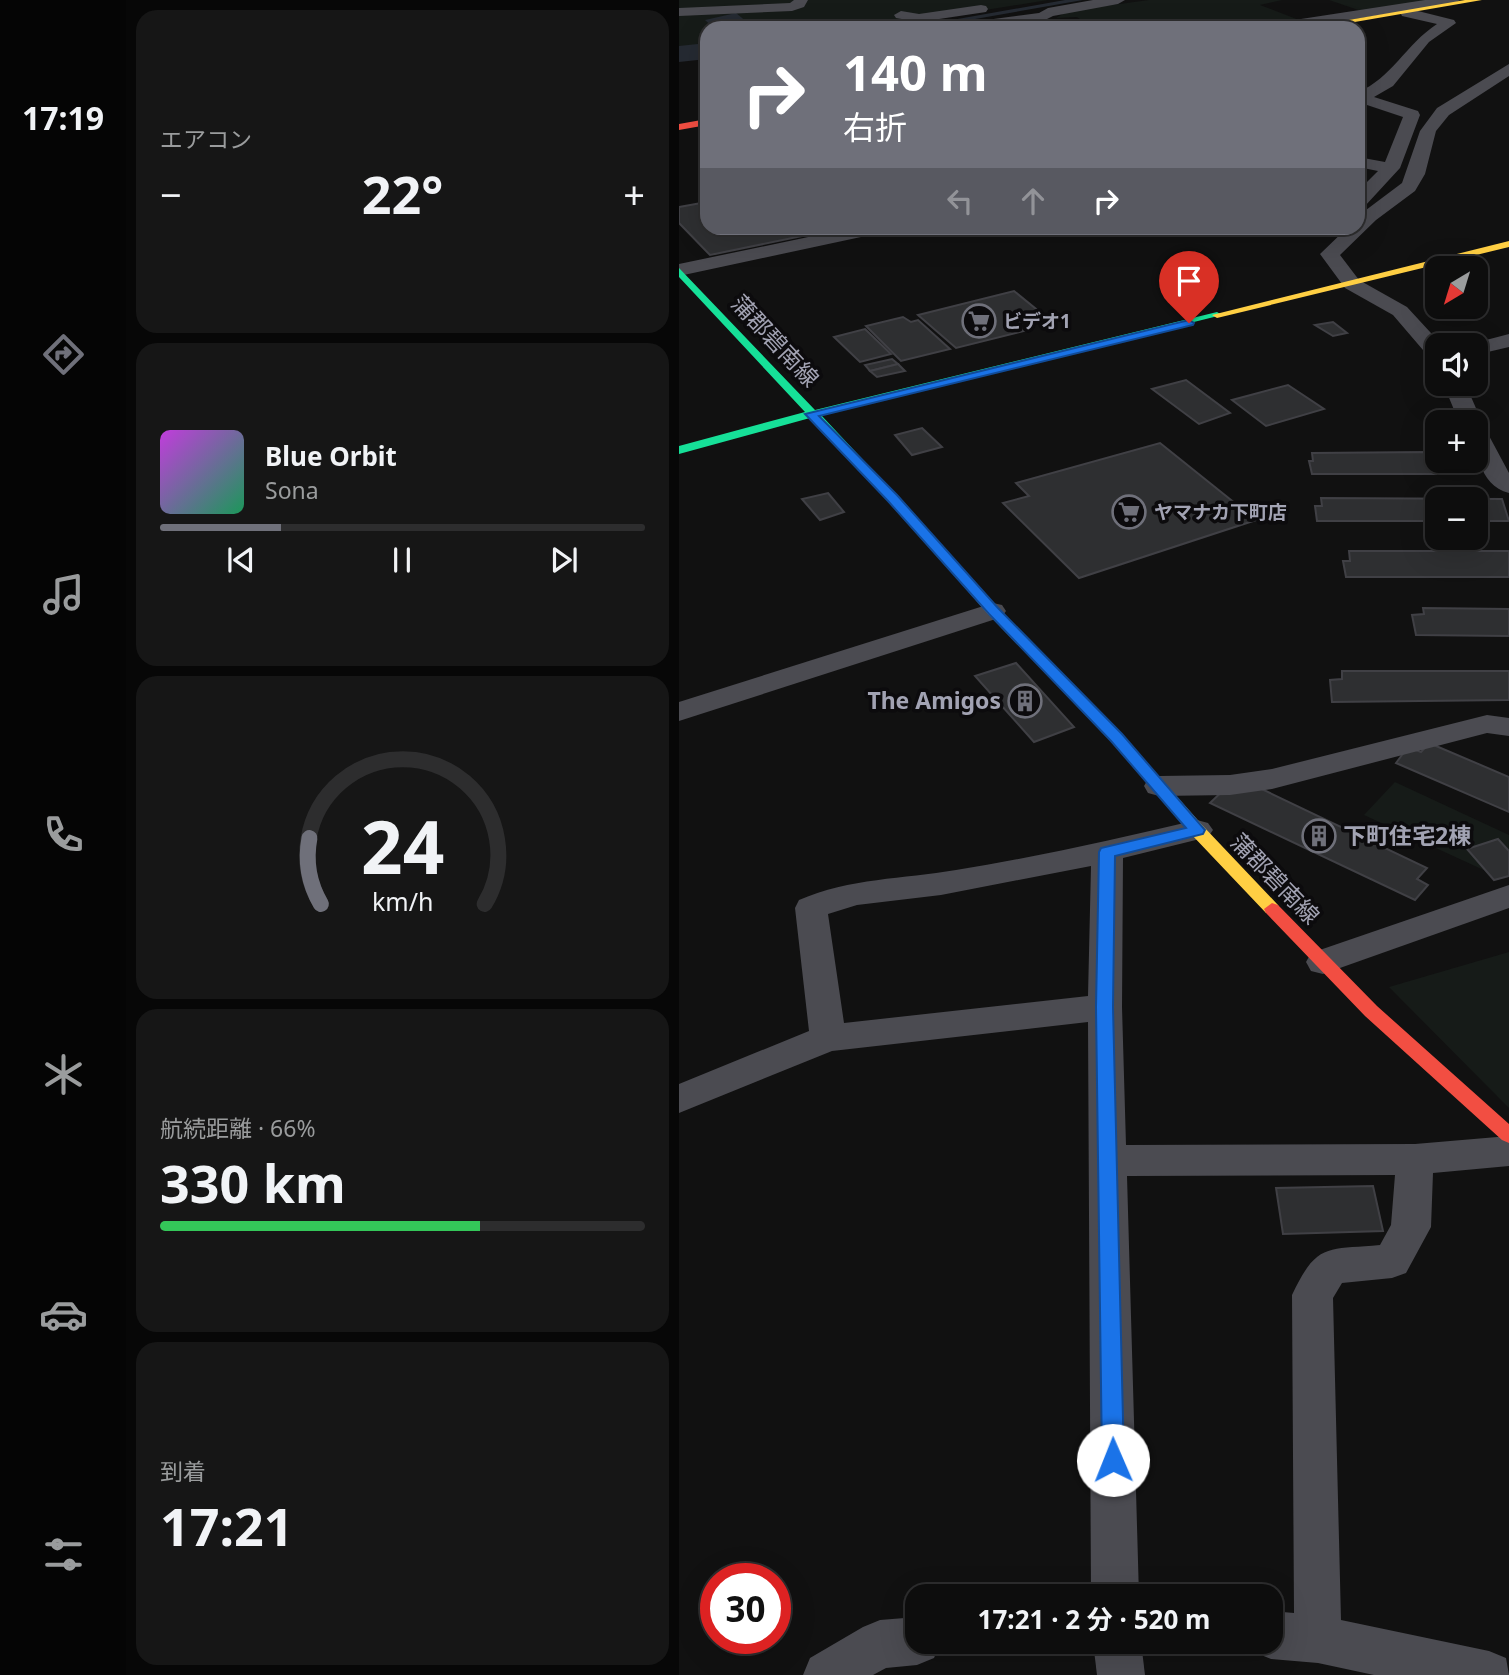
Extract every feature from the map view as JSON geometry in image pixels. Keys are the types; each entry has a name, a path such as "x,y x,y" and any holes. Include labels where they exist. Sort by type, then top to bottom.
{"main road":[{"path":"1348,21 1478,0"},
{"path":"679,127 700,123"},
{"path":"679,450 811,414 1509,244"},
{"name":"蒲郡碧南線","path":"679,270 811,414 893,498 993,611 1117,737 1197,830 1323,962 1371,1011 1509,1135"}],"street":[{"path":"679,12 783,8 799,5 801,0"},
{"path":"1011,21 1043,17 1048,12 1118,0"},
{"path":"1314,21 1453,0"},
{"path":"900,14 919,18 993,7"},
{"path":"1365,95 1387,83 1424,39 1449,23 1403,12"},
{"path":"1032,21 1052,18"},
{"path":"1365,220 1397,199 1409,187 1417,174 1428,130 1441,112 1509,69"},
{"path":"1365,100 1412,115 1391,168 1365,195"},
{"path":"1365,163 1391,168"},
{"path":"679,270 842,235"},
{"path":"1348,235 1330,254 1352,284 1400,311 1425,339"},
{"path":"1488,456 1501,480 1509,486"},
{"path":"679,712 993,611"},
{"path":"1159,786 1230,785 1272,779 1487,724 1509,727"},
{"path":"828,1038 811,908 830,898 941,884 1107,852 1197,830"},
{"path":"1107,852 1105,1007 1115,1584"},
{"path":"1323,962 1509,896"},
{"path":"679,1099 828,1038 1105,1007"},
{"path":"1109,1161 1415,1159 1509,1151"},
{"path":"1318,1639 1312,1295 1330,1267 1392,1261 1411,1227 1415,1159"},
{"path":"1283,1635 1318,1639 1489,1675"},
{"path":"827,1675 880,1644 905,1642"},
{"path":"1118,1654 1121,1675"}],"shaded area":[{"path":"679,0 1048,0 917,21 700,21 700,55 679,57"},
{"path":"1065,0 1083,0 964,21 946,21"},
{"path":"1149,0 1282,0 1260,5 1299,20 1083,21 1077,17 1056,18 1068,11"},
{"path":"1329,0 1465,0 1370,14"},
{"path":"736,13 746,21 706,21"},
{"path":"1395,782 1509,835 1509,850 1483,858 1488,872 1364,815"},
{"path":"1509,952 1509,1108 1389,987"}],"building":[{"path":"700,203 700,235 807,235 710,255 679,223 679,207"},
{"name":"ビデオ1","path":"1014,291 1046,317 1019,324 1024,331 956,348 918,315"},
{"path":"903,317 911,322 918,320 950,349 901,361 866,326"},
{"path":"1333,322 1347,333 1333,336 1315,325"},
{"path":"865,329 891,354 860,362 834,337"},
{"path":"892,359 898,364 870,371 865,365"},
{"path":"898,364 905,371 877,377 870,371"},
{"path":"1186,380 1230,413 1199,424 1152,389"},
{"path":"1288,385 1324,409 1266,426 1232,400"},
{"path":"922,428 942,447 912,455 895,435"},
{"name":"ヤマナカ下町店","path":"1160,443 1256,520 1079,578 1003,503 1029,496 1016,483"},
{"path":"1425,452 1425,473 1436,474 1312,474 1309,461 1313,461 1312,453"},
{"path":"828,493 844,512 820,520 802,499"},
{"path":"1321,498 1425,499 1425,521 1317,521 1315,506 1322,506"},
{"path":"1488,499 1502,499 1509,521 1488,521"},
{"path":"1349,551 1509,551 1509,577 1346,577 1343,561 1350,561"},
{"path":"1423,608 1509,609 1509,636 1416,635 1412,615 1424,614"},
{"name":"The Amigos","path":"1016,663 1074,727 1034,742 975,676"},
{"path":"1342,671 1509,671 1509,700 1332,702 1330,680 1342,679"},
{"path":"1429,743 1509,777 1509,812 1396,763 1408,747 1421,752"},
{"name":"下町住宅2棟","path":"1249,783 1427,868 1417,879 1428,885 1415,900 1210,803 1229,785"},
{"path":"1498,839 1509,851 1509,876 1494,880 1467,849"},
{"path":"1373,1186 1383,1231 1283,1234 1276,1188"}],"waterway":[{"path":"679,54 700,52"}],"traffic: fast":[{"path":"679,271 908,515"},
{"path":"679,450 811,414 1217,315"}],"traffic: slow":[{"path":"1349,21 1478,0"},
{"path":"1217,315 1509,244"},
{"path":"908,515 993,611 1116,737 1197,830 1272,909"}],"traffic: jam":[{"path":"679,127 700,123"},
{"path":"1272,909 1371,1011 1509,1135"}],"place":[{"name":"ビデオ1","path":"979,321"},
{"name":"ヤマナカ下町店","path":"1129,512"},
{"name":"The Amigos","path":"1025,701"},
{"name":"下町住宅2棟","path":"1319,836"}],"route":[{"path":"1113,1460 1105,1007 1107,852 1197,830 1117,737 993,611 893,498 811,414 1189,323"}]}
